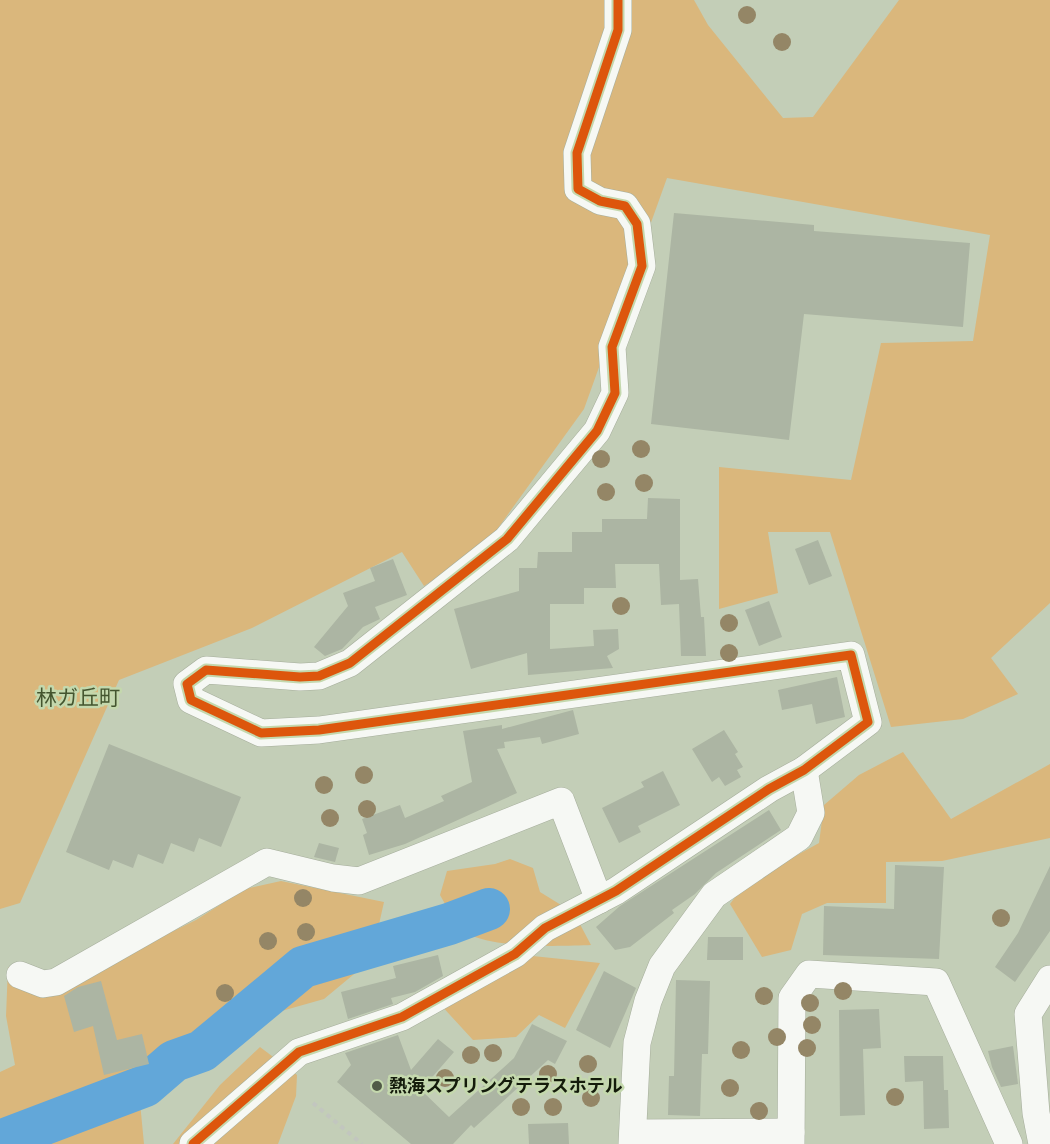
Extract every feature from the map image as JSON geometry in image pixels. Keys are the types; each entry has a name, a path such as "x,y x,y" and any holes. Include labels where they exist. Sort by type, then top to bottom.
{"street":[{"path":"193,1144 299,1052 402,1017 515,954 545,928 599,900 769,789 804,770 868,722 851,655 319,730 261,733 191,700 187,684 206,670 300,677 319,676 351,663 507,539 597,431 615,393 612,347 642,266 637,224 625,206 600,201 578,189 577,153 618,30 618,0"},
{"path":"804,770 811,813 799,837 714,894 662,966 648,1001 637,1043 633,1138 791,1138 792,998 809,974 936,982 1009,1144"},
{"path":"20,975 43,984 56,982 267,862 333,878 359,880 561,801 599,900"},
{"path":"1042,1144 1036,1113 1028,1014 1050,979"}],"path":[{"path":"313,1103 362,1144"}],"shaded area":[{"path":"0,0 694,0 708,25 783,118 813,117 899,0 1050,0 1050,603 991,658 1018,694 963,719 891,727 830,532 768,532 778,593 719,609 719,467 851,480 881,343 973,341 990,235 667,178 584,409 485,546 424,586 402,552 252,628 119,680 20,903 0,909"},
{"path":"903,752 951,819 1050,764 1050,838 942,861 886,862 886,903 827,903 802,914 791,950 762,957 730,904 745,884 819,843 824,805 859,775"},
{"path":"510,859 533,868 540,892 574,913 591,945 542,946 502,943 484,940 459,927 440,895 447,871 495,864"},
{"path":"281,881 384,902 371,960 324,999 271,1014 247,1037 173,1056 174,1061 74,1109 40,1134 139,1092 144,1144 0,1144 0,1072 15,1065 6,1016 8,967 40,983 149,943 196,920 245,889"},
{"path":"523,955 600,963 565,1028 539,1015 516,1037 473,1040 439,1003"},
{"path":"260,1047 297,1075 296,1096 278,1144 173,1144 220,1085"}],"building":[{"path":"674,213 814,225 814,231 970,243 963,327 804,314 789,440 651,424"},
{"path":"648,498 680,499 680,580 698,579 701,617 704,617 706,656 681,656 679,604 661,605 659,564 615,564 616,588 584,588 584,604 550,604 550,649 594,646 593,630 618,629 619,649 607,656 613,668 528,675 527,653 471,669 454,609 519,591 519,568 537,568 538,552 572,552 572,532 602,532 602,519 647,519"},
{"path":"818,540 832,576 809,585 795,549"},
{"path":"393,559 407,595 375,607 380,619 363,627 342,649 325,656 314,647 348,606 343,593 375,581 370,568"},
{"path":"769,601 782,637 759,646 745,610"},
{"path":"837,677 845,717 816,724 812,704 782,710 778,690"},
{"path":"573,710 579,734 542,744 540,737 504,742 505,748 497,749 517,793 405,844 369,855 363,835 367,833 362,819 400,805 405,818 444,801 441,796 472,782 463,731 502,725 502,729"},
{"path":"724,730 738,752 735,754 743,767 737,770 741,777 725,786 719,777 712,782 692,749"},
{"path":"109,744 241,797 221,847 199,838 194,852 171,843 163,864 138,854 133,868 113,860 109,870 66,852"},
{"path":"663,771 680,805 638,826 641,832 619,843 602,808 644,787 641,782"},
{"path":"769,810 781,830 716,873 695,894 672,910 674,913 630,947 615,950 596,927 620,906"},
{"path":"319,843 339,848 335,862 314,857"},
{"path":"895,865 944,867 939,959 823,955 824,906 894,909"},
{"path":"1050,866 1050,931 1015,982 995,967 1018,933"},
{"path":"708,937 743,937 743,960 707,960"},
{"path":"438,955 443,976 415,992 391,998 393,1004 348,1019 341,992 396,978 393,966"},
{"path":"604,971 636,988 610,1048 576,1030"},
{"path":"676,980 710,981 708,1054 702,1054 700,1116 668,1115 669,1076 674,1076"},
{"path":"101,981 117,1040 142,1034 149,1064 104,1075 93,1026 74,1032 64,996 78,987"},
{"path":"879,1009 881,1048 863,1049 865,1115 840,1116 839,1010"},
{"path":"532,1024 567,1041 555,1064 548,1060 474,1128 471,1125 453,1144 411,1144 337,1082 351,1065 345,1053 398,1035 411,1070 438,1039 454,1052 421,1090 449,1117 514,1058"},
{"path":"1013,1046 1018,1084 1001,1087 988,1051"},
{"path":"904,1056 943,1056 944,1090 948,1090 949,1128 924,1129 923,1081 905,1082"},
{"path":"568,1123 569,1144 529,1144 528,1124"}],"waterway":[{"path":"0,1141 145,1086 174,1061 202,1051 303,967 449,924 489,909"}],"cycle path":[{"path":"193,1144 299,1052 402,1017 515,954 545,928 616,891 769,789 804,770 868,722 851,655 319,730 261,733 191,700 187,684 206,670 300,677 319,676 350,663 507,539 597,431 615,393 612,347 642,266 637,224 625,206 600,201 578,189 577,153 618,30 618,0"}],"place":[{"name":"熱海スプリングテラスホテル","path":"377,1086"}],"district":[{"name":"林ガ丘町","path":"78,698"}]}
